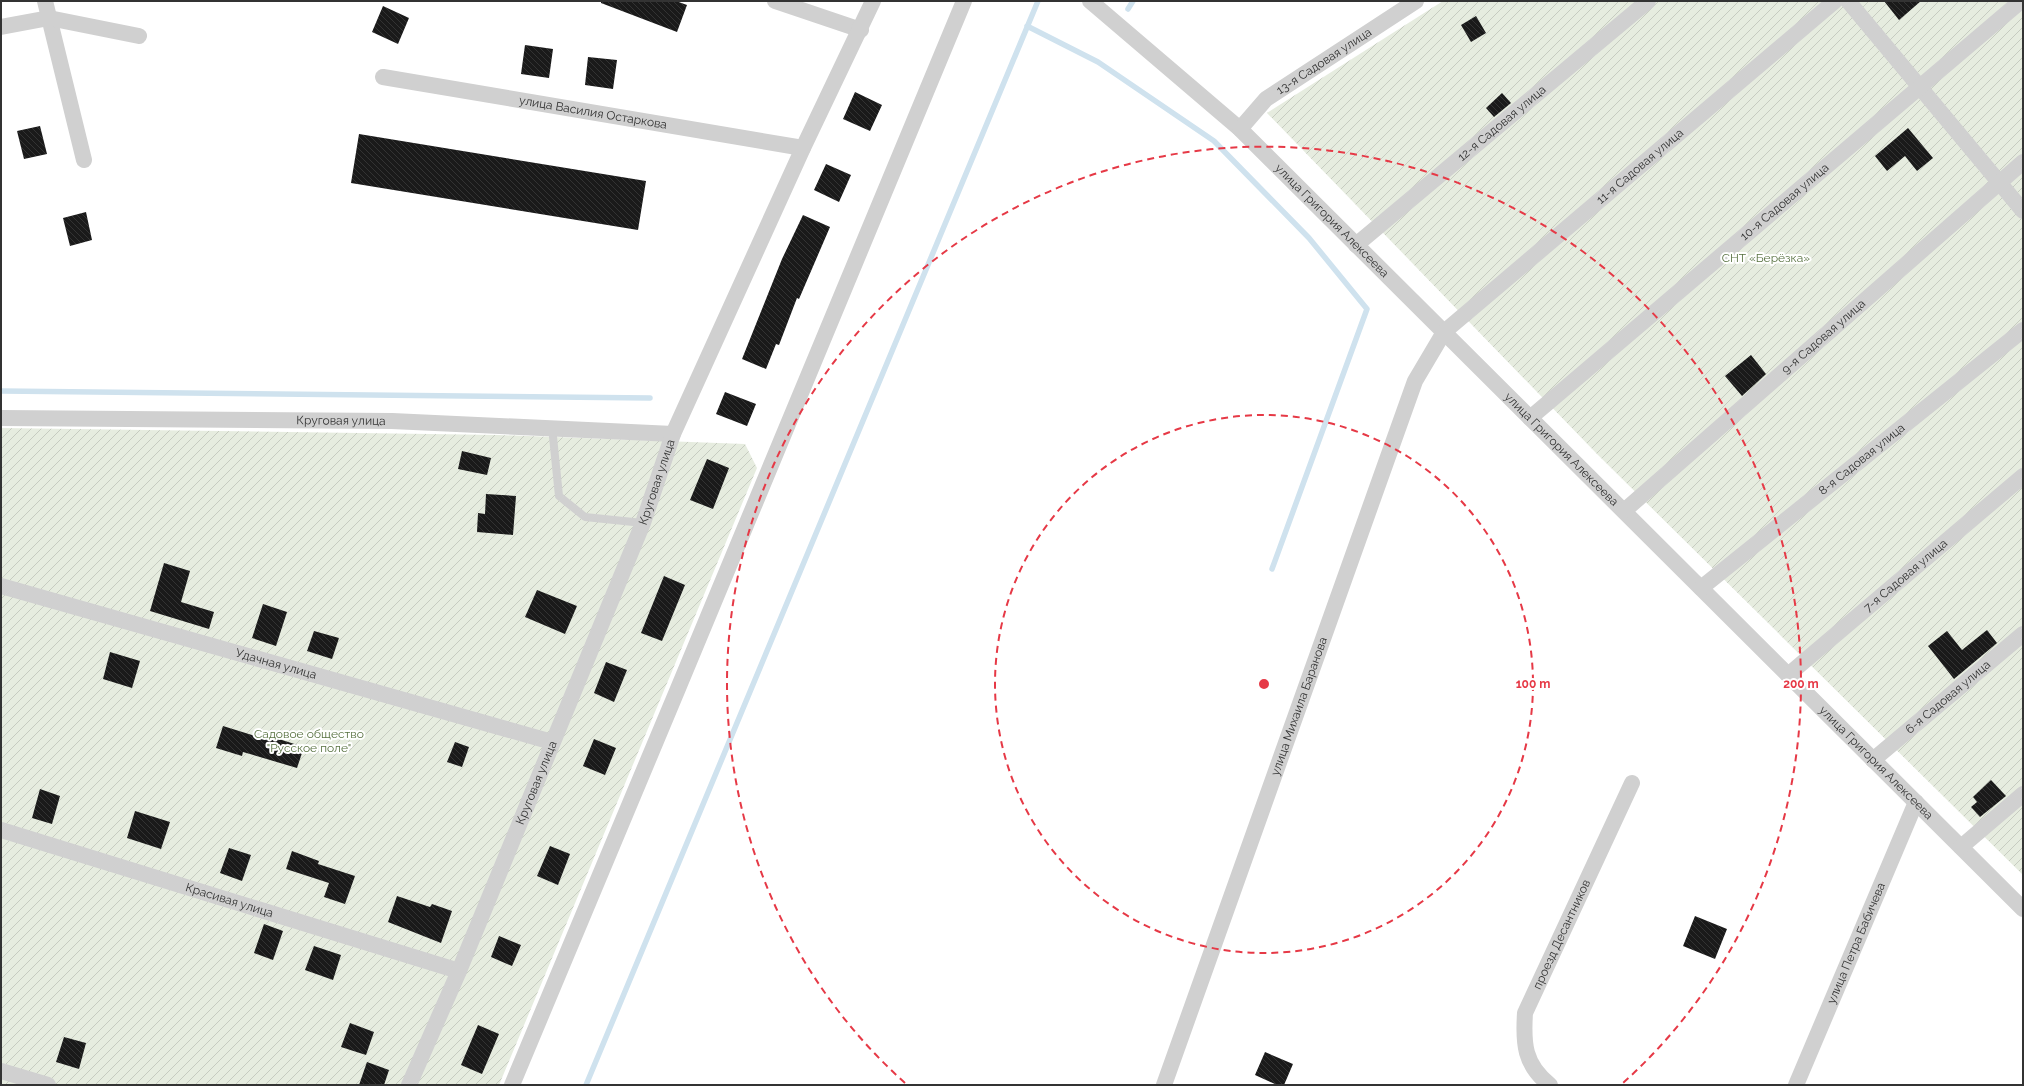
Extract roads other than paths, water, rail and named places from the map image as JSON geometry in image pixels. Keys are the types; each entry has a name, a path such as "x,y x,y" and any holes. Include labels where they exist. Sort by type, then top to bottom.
{"street":[{"path":"45,1 84,160"},
{"path":"775,1 861,30"},
{"path":"673,434 803,148 861,30 873,1"},
{"path":"512,1085 964,1"},
{"name":"улица Григория Алексеева","path":"1090,1 1240,129 2023,909"},
{"name":"13-я Садовая улица","path":"1240,129 1266,99 1416,1"},
{"name":"12-я Садовая улица","path":"1356,245 1648,1"},
{"name":"11-я Садовая улица","path":"1444,332 1835,1"},
{"path":"1848,1 2023,211"},
{"name":"10-я Садовая улица","path":"1530,418 2021,1"},
{"path":"1,27 49,18 139,36"},
{"name":"улица Василия Остаркова","path":"383,77 803,148"},
{"name":"9-я Садовая улица","path":"1624,511 2023,162"},
{"name":"8-я Садовая улица","path":"1701,588 2023,330"},
{"name":"улица Михаила Баранова","path":"1164,1085 1415,380 1444,332"},
{"name":"Круговая улица","path":"1,418 392,421 552,427 673,434 642,522 459,971 410,1085"},
{"name":"7-я Садовая улица","path":"1788,675 2023,476"},
{"name":"Удачная улица","path":"1,586 552,742"},
{"name":"6-я Садовая улица","path":"1873,760 2023,634"},
{"name":"проезд Десантников","path":"1550,1085 1536,1070 1526,1054 1523,1035 1525,1013 1632,783"},
{"path":"1961,847 2023,794"},
{"name":"улица Петра Бабичева","path":"1796,1085 1916,802"},
{"name":"Красивая улица","path":"1,830 459,971"},
{"path":"1,1071 48,1085"}],"lane":[{"path":"552,427 559,496 585,517 642,522"}],"waterway":[{"path":"586,1085 1038,1"},
{"path":"1128,9 1133,1"},
{"path":"1027,26 1098,62 1214,141 1309,238 1367,309 1272,569"},
{"path":"1,391 650,398"}],"park label":[{"name":"СНТ «Берёзка»","path":"1766,258"},
{"name":"Садовое общество \"Русское поле\"","path":"309,741"}]}
